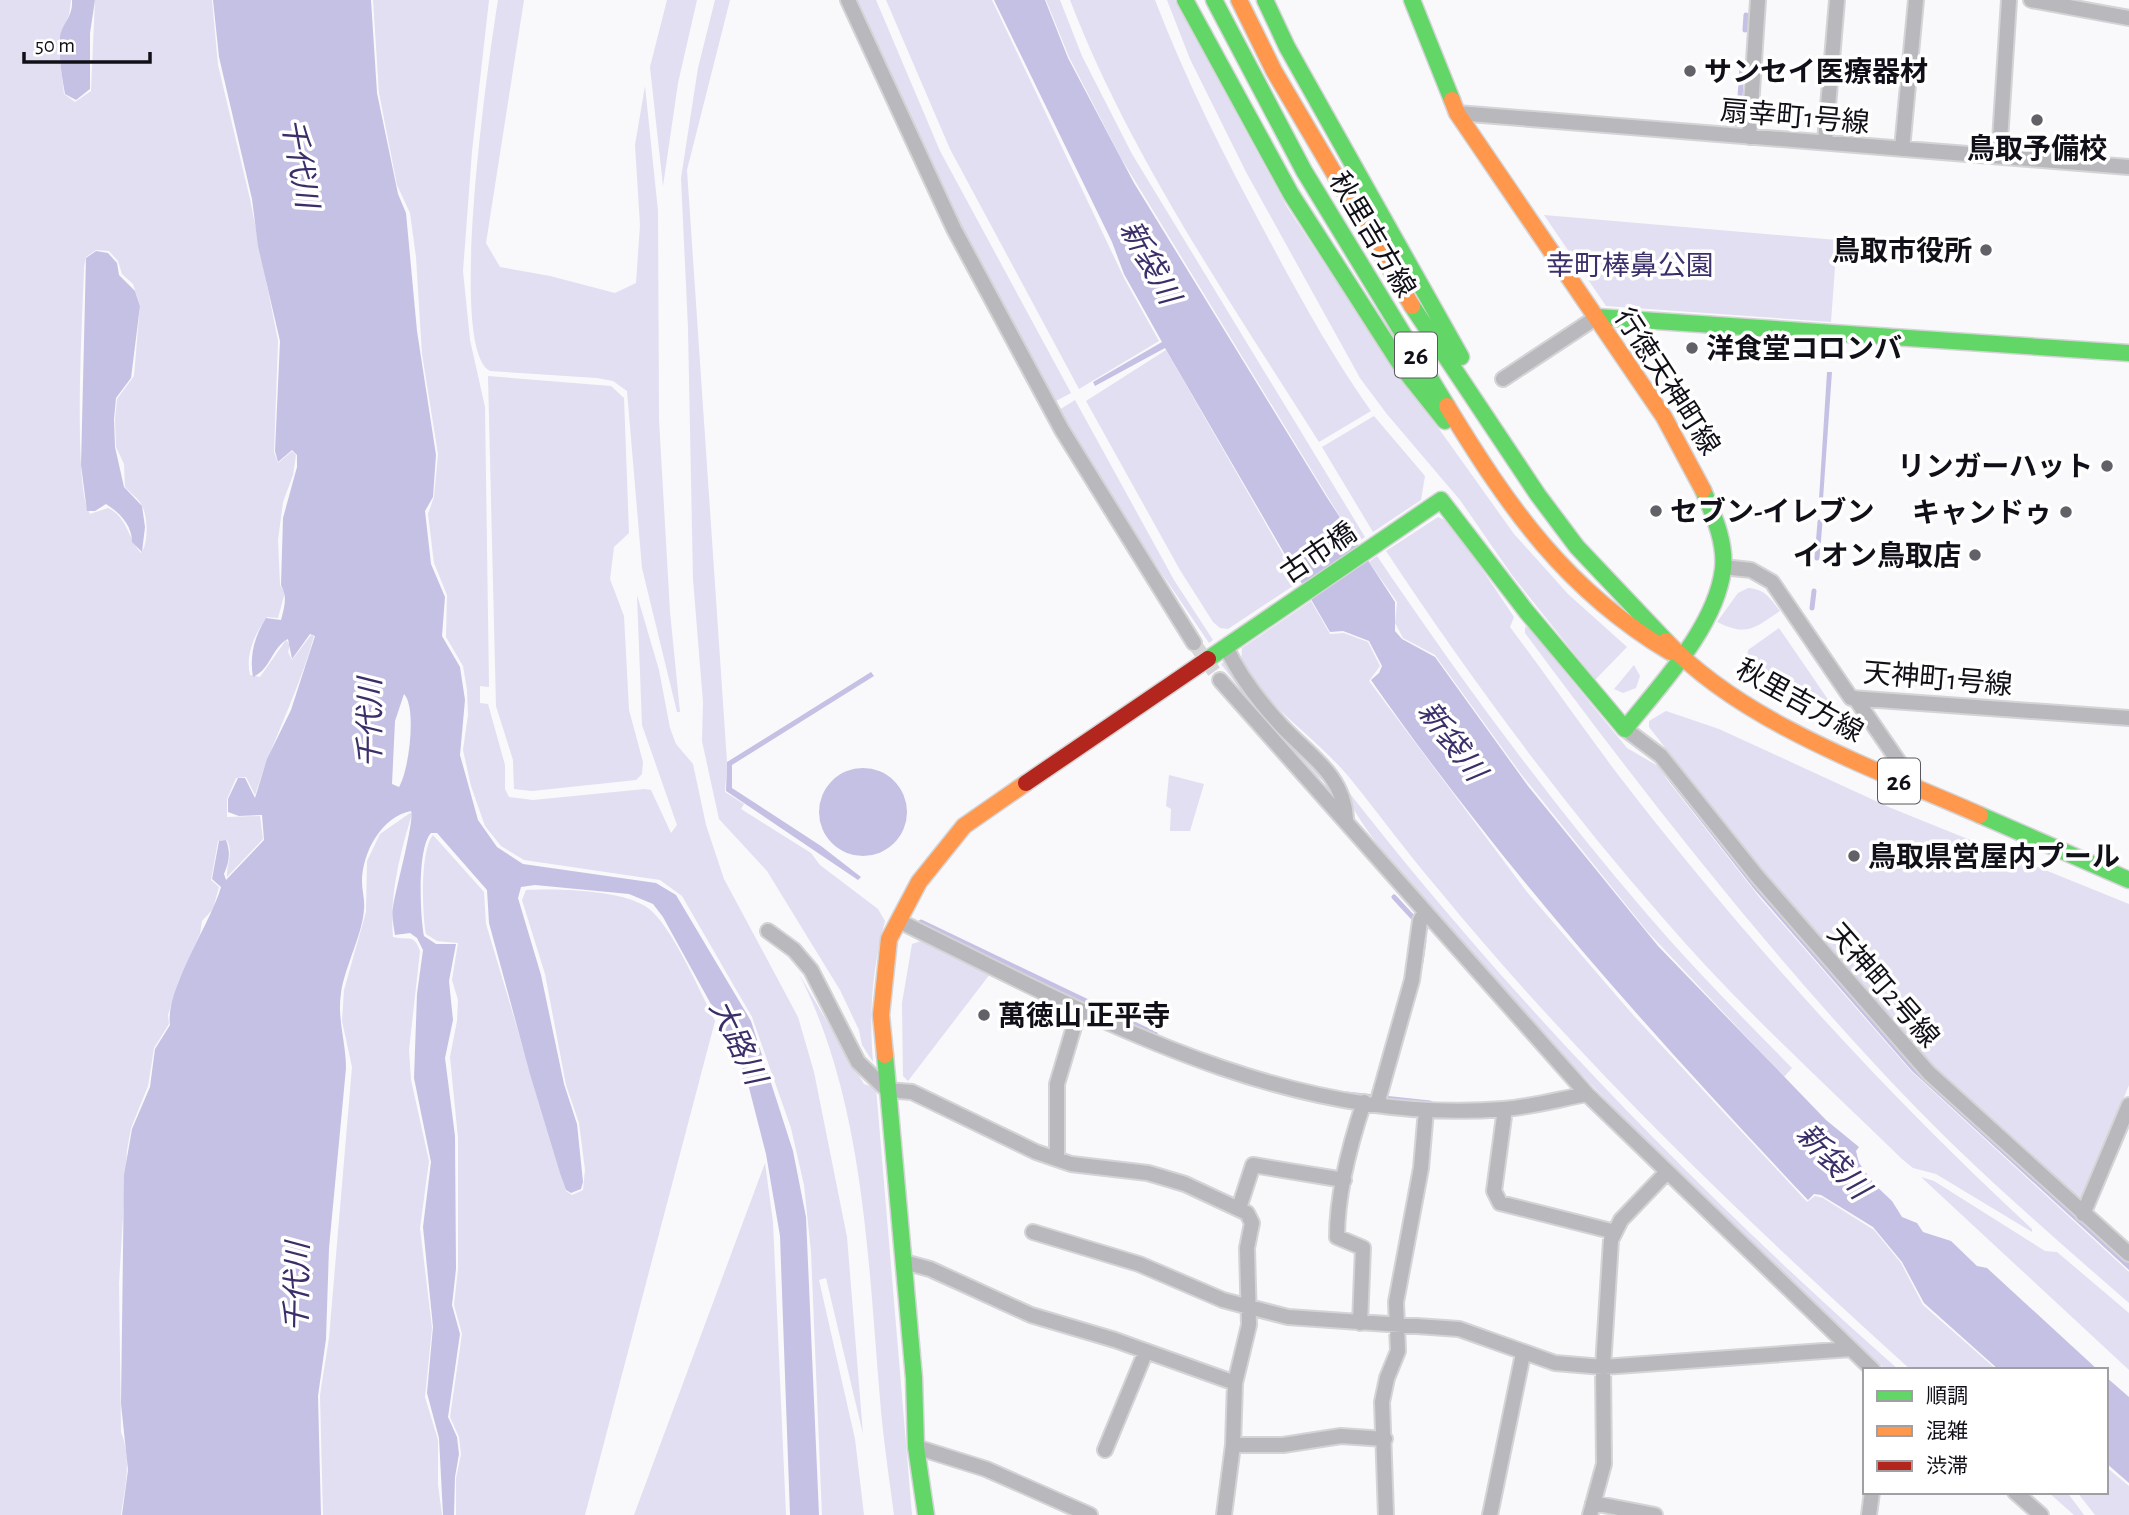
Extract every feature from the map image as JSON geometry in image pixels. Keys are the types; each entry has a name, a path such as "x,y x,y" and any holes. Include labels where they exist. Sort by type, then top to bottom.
{"main road":[{"path":"1185,0 1291,194 1367,308 1402,367 1420,394 1488,470"},
{"name":"秋里吉方線","path":"1214,0 1248,69 1327,211 1488,470 1548,551 1602,607 1638,637 1682,658 1760,713 1917,789 2129,880"},
{"name":"秋里吉方線","path":"1239,0 1275,71 1348,201 1405,295 1538,495 1577,547 1682,658"},
{"path":"1265,0 1287,47 1538,495"},
{"name":"行徳天神町線","path":"1412,0 1457,113 1664,417 1697,474 1718,528 1723,567 1715,599 1682,658 1625,729"},
{"path":"1597,317 2129,353"},
{"name":"古市橋","path":"926,1515 916,1447 914,1378 881,1015 889,939 919,882 964,826 1441,500 1526,611 1625,729"}],"street":[{"path":"848,0 954,229 1056,418 1194,643"},
{"path":"1749,136 1758,0"},
{"path":"1825,142 1836,0"},
{"path":"1902,149 1916,0"},
{"path":"1999,156 2009,0"},
{"path":"2031,0 2129,18"},
{"name":"扇幸町1号線","path":"1457,113 2129,167"},
{"path":"1503,379 1597,317"},
{"name":"天神町1号線","path":"1723,567 1751,570 1772,582 1850,698 2129,718"},
{"path":"1226,647 1236,668 1280,724 1327,767 1346,805 1346,819"},
{"path":"1220,680 1587,1094 1871,1368"},
{"path":"1855,698 1917,789"},
{"name":"天神町2号線","path":"1625,729 1661,756 1757,876 1929,1073 2129,1254"},
{"path":"1360,1323 1363,1248 1337,1237 1344,1180 1412,980 1420,921 1424,913"},
{"path":"899,921 1079,1010 1236,1075 1336,1099 1426,1110 1504,1109 1587,1094"},
{"path":"768,931 794,950 811,970 858,1062 887,1090 912,1092 1071,1164 1148,1172 1185,1184 1247,1213 1252,1223 1247,1248 1249,1325 1235,1383 1233,1446 1224,1515"},
{"path":"1057,1159 1056,1084 1079,1010"},
{"path":"2083,1214 2129,1105"},
{"path":"1504,1109 1494,1191 1500,1203 1615,1233"},
{"path":"1386,1515 1382,1402 1387,1378 1398,1351 1399,1323 1396,1301 1421,1168 1426,1110"},
{"path":"1239,1208 1253,1165 1344,1180"},
{"path":"1655,1515 1591,1509 1604,1464 1603,1367 1611,1240 1621,1220 1667,1172"},
{"path":"1033,1232 1139,1264 1223,1300 1288,1317 1458,1329 1555,1363 1603,1367 1851,1349"},
{"path":"904,1262 930,1269 1031,1315 1046,1317 1235,1383"},
{"path":"1105,1450 1146,1351"},
{"path":"1490,1515 1523,1354"},
{"path":"1233,1446 1283,1445 1341,1436 1385,1439"},
{"path":"916,1447 986,1469 1060,1510 1090,1515"},
{"path":"1870,1515 1872,1494"},
{"path":"2016,1494 2041,1515"}],"green space":[{"path":"0,0 71,0 69,15 58,43 64,94 75,102 91,91 95,0 212,0 218,65 250,199 278,341 274,452 278,463 292,451 296,455 293,475 283,502 278,540 280,585 285,592 278,618 267,617 255,637 250,652 250,675 260,677 286,640 290,645 288,652 292,660 311,635 314,636 255,795 246,777 236,778 227,799 227,817 260,816 263,839 227,877 229,845 227,840 218,841 211,880 219,887 213,909 202,921 200,934 178,982 168,1015 169,1024 154,1048 148,1086 131,1128 127,1150 119,1283 121,1432 127,1463 121,1515 0,1515","holes":["96,250 109,251 118,261 122,274 133,284 140,305 134,376 117,399 115,419 116,447 124,464 125,487 140,502 145,515 147,529 141,553 114,512 108,508 90,514 81,470 84,267 86,257"]},
{"path":"373,0 489,0 472,151 463,271 470,340 485,407 489,687 480,686 480,703 488,704 505,765 505,789 509,797 533,800 651,790 671,833 677,825 642,725 637,595 659,670 670,728 676,744 693,764 706,825 724,879 798,1017 814,1072 847,1237 863,1434 826,1278 819,1280 855,1439 864,1515 822,1515 811,1252 804,1185 791,1128 752,1017 682,896 660,880 524,860 501,846 485,826 471,786 463,750 468,715 467,690 463,666 446,637 447,595 434,563 428,514 434,497 438,454 422,354 416,257 410,213 397,185 379,93"},
{"path":"498,0 524,0 486,243 500,267 550,276 615,293 636,283 640,225 635,145 645,86 658,211 659,420 670,612 680,712 677,712 642,568 627,391 613,381 597,378 490,371 477,351 472,311 474,196"},
{"path":"667,0 697,0 678,83 663,186 650,67"},
{"path":"715,0 730,0 687,170 727,762 725,792 744,804 741,809 811,853 820,865 878,909 885,921 873,991 873,1062 862,1045 859,1030 840,990 767,871 719,819 702,741 703,702 693,579 688,328 681,178 698,68"},
{"path":"855,0 876,0 940,151 1071,393 1054,402 958,224"},
{"path":"886,0 992,0 1125,280 1159,341 1079,389 950,149"},
{"path":"1046,0 1060,0 1082,56 1132,154 1365,537 1356,543 1121,158 1069,57"},
{"path":"1070,0 1155,0 1193,90 1252,207 1316,325 1371,411 1319,442 1217,281 1152,171 1094,58"},
{"path":"1167,0 1175,0 1287,207 1367,328 1514,534 1568,594 1627,647 1595,680 1512,575 1460,500 1360,378 1246,172 1190,59"},
{"name":"幸町棒鼻公園","path":"1544,215 1837,240 1831,322 1606,306"},
{"path":"1166,350 1299,582 1228,629 1220,628 1213,622 1180,570 1086,401"},
{"path":"488,376 611,386 624,398 629,533 614,547 610,579 624,616 629,710 643,762 642,774 636,780 532,791 514,789 513,760 496,706"},
{"path":"1075,400 1174,580 1213,640 1209,643 1150,556 1059,410"},
{"path":"1374,416 1425,476 1421,500 1373,532 1322,447"},
{"path":"1438,517 1451,523 1514,617 1510,627 1619,776 1715,896 1868,1067 2032,1229 2032,1232 1936,1174 1913,1168 1902,1159 1720,981 1589,830 1518,739 1386,551"},
{"path":"1377,556 1473,694 1575,827 1681,953 1792,1068 1784,1077 1647,931 1521,774 1435,655 1403,638 1395,623 1397,602 1369,562"},
{"path":"1748,588 1763,592 1780,611 1764,622 1744,630 1717,622 1738,593"},
{"path":"1311,601 1330,634 1344,633 1368,642 1380,666 1369,681 1527,892 1634,1016 1807,1202 1815,1196 1823,1198 1874,1230 1901,1263 1923,1305 1995,1368 1909,1368 1726,1198 1607,1078 1493,954 1340,767 1266,696 1241,663 1242,648"},
{"path":"1525,627 1529,628 1627,748 1670,773 1665,777 1760,898 1911,1071 2129,1272 2129,1303 1955,1147 1850,1037 1753,925 1614,752 1525,633"},
{"path":"1779,628 1840,717 1757,673 1746,663 1748,650"},
{"path":"1228,658 1324,771 1339,803 1322,780 1293,759 1221,664"},
{"path":"1634,665 1640,676 1636,688 1623,693 1614,689"},
{"path":"1666,711 1719,729 1891,808 2129,904 2129,1085 2082,1201 2076,1202 1931,1066 1769,881 1649,727 1649,721"},
{"path":"1169,775 1204,784 1190,831 1170,831 1171,809 1166,806"},
{"path":"1337,777 1466,935 1604,1087 1748,1231 1897,1368 1884,1368 1776,1268 1616,1110 1564,1056 1394,866 1362,823"},
{"path":"412,814 396,875 392,922 393,937 413,940 420,951 409,1050 411,1080 429,1161 420,1228 432,1328 425,1397 438,1440 438,1485 442,1515 323,1515 320,1395 329,1338 352,1067 342,1021 344,990 366,912 367,861 380,834"},
{"path":"433,835 484,892 486,924 566,1191 572,1195 583,1190 585,1170 579,1123 566,1085 545,974 522,900 526,890 554,889 607,894 623,897 648,908 676,944 715,1021 585,1515 456,1515 456,1478 461,1454 459,1437 450,1417 462,1334 454,1305 458,1269 458,1138 450,1057 457,1021 458,1000 452,980 458,943 437,941 426,934 424,868"},
{"path":"921,941 990,974 908,1081 903,1076 902,1003 912,944"},
{"path":"799,974 864,1084 876,1088 912,1515 894,1515 881,1414 866,1236 850,1127 821,1023"},
{"path":"765,1163 773,1222 786,1515 634,1515"},
{"path":"1921,1177 1934,1181 2045,1251 2057,1252 2129,1313 2129,1370"},
{"path":"2108,1469 2129,1486 2129,1515 2095,1515 2079,1494 2108,1494"},
{"path":"2050,1494 2068,1494 2084,1515 2074,1515"}],"water":[{"path":"72,0 95,0 90,33 90,89 76,100 65,94 60,51 61,32 71,11"},
{"path":"213,0 371,0 377,93 398,194 406,213 417,331 436,455 433,497 425,511 431,564 445,597 442,636 460,667 465,700 460,755 478,820 497,847 523,864 656,883 676,895 751,1021 793,1151 806,1217 819,1515 790,1515 780,1236 766,1154 746,1076 729,1037 663,917 653,904 629,894 535,885 521,887 518,898 541,975 564,1084 577,1124 583,1182 581,1189 571,1193 566,1190 560,1173 530,1074 489,923 487,890 437,833 431,833 423,852 421,913 424,936 436,944 456,944 449,981 453,1020 445,1058 455,1136 456,1269 452,1305 460,1334 448,1417 457,1437 459,1454 455,1477 454,1515 443,1515 439,1438 427,1393 433,1327 423,1227 431,1162 414,1078 417,994 423,950 417,938 410,933 395,935 392,918 411,811 400,815 382,828 365,860 362,885 363,918 341,993 340,1012 346,1068 329,1248 326,1339 318,1396 321,1515 122,1515 128,1470 121,1404 124,1175 132,1129 150,1087 155,1049 170,1025 174,993 221,887 212,879 219,841 226,840 229,849 224,874 226,880 264,840 262,815 239,816 228,812 228,799 238,778 245,778 255,798 267,759 291,710 315,636 310,634 292,659 288,639 278,647 264,669 253,677 252,654 259,631 266,618 281,620 284,607 285,598 281,585 283,518 297,467 297,455 292,450 278,462 275,451 280,341 258,246 252,199 219,57","holes":["404,694 408,701 410,739 406,768 399,787 392,784 395,721"]},
{"name":"新袋川","path":"994,0 1045,0 1068,58 1134,183 1326,496 1395,602 1395,631 1402,639 1435,657 1528,786 1658,946 1826,1120 1859,1147 1856,1151 1859,1163 1874,1184 1892,1201 1902,1217 1917,1223 1923,1232 1951,1241 1977,1266 1987,1268 2096,1368 1997,1368 1924,1303 1902,1262 1873,1227 1821,1195 1814,1194 1808,1200 1635,1012 1472,817 1371,680 1382,666 1369,641 1343,631 1330,632 1165,348 1095,386 1093,382 1162,342 1124,274 1112,242"},
{"path":"96,251 108,253 117,263 119,275 135,291 140,306 131,378 116,398 114,419 115,447 124,487 142,506 145,527 142,552 132,542 130,530 124,520 106,504 95,511 87,511 81,465 86,258"},
{"path":"1827,372 1832,372 1823,499 1819,499"},
{"path":"871,672 874,676 732,765 732,788 821,846 861,877 858,880 726,791 727,762"},
{"path":"854,768 872,768 888,775 900,787 907,803 907,821 900,837 888,849 872,856 854,856 838,849 826,837 819,821 819,803 826,787 838,775"},
{"path":"1670,774 1759,888 1915,1066 2129,1263 2129,1270 1912,1071 1754,889 1666,777"},
{"path":"2108,1379 2129,1397 2129,1483 2108,1465"}],"waterway":[{"path":"1745,30 1746,15"},
{"path":"1740,97 1742,67"},
{"path":"1737,124 1738,108"},
{"path":"1817,558 1820,522"},
{"path":"1812,608 1814,591"},
{"path":"1394,897 1418,923"},
{"path":"921,922 1155,1034"},
{"path":"1421,962 1424,941"},
{"path":"1346,1094 1430,1103"}],"tunnel":[{"path":"1194,643 1220,680"}],"traffic: fast":[{"path":"1185,0 1291,194 1402,367 1445,421"},
{"path":"1214,0 1304,171 1447,406"},
{"path":"1265,0 1287,47 1461,357"},
{"path":"1412,0 1452,100"},
{"path":"1412,306 1538,495 1577,547 1666,641"},
{"path":"1597,317 2129,353"},
{"path":"1208,659 1441,500 1526,611 1625,729 1670,674 1698,634 1718,591 1723,569 1723,549 1703,490"},
{"path":"1980,815 2129,880"},
{"path":"885,1055 914,1378 916,1447 926,1515"}],"traffic: slow":[{"path":"1239,0 1274,71 1412,306"},
{"path":"1452,100 1457,113 1664,417 1703,490"},
{"path":"1447,406 1517,512 1570,574 1633,628 1670,652"},
{"path":"1666,641 1734,697 1773,721 1856,762 1980,815"},
{"path":"885,1055 881,1015 889,939 919,882 964,826 1026,783"}],"traffic: jam":[{"path":"1026,783 1208,659"}],"place":[{"name":"サンセイ医療器材","path":"1690,71"},
{"name":"鳥取予備校","path":"2037,120"},
{"name":"鳥取市役所","path":"1986,250"},
{"name":"洋食堂コロンバ","path":"1692,348"},
{"name":"リンガーハット","path":"2107,466"},
{"name":"セブン-イレブン","path":"1656,511"},
{"name":"キャンドゥ","path":"2066,512"},
{"name":"イオン鳥取店","path":"1975,555"},
{"name":"鳥取県営屋内プール","path":"1854,856"},
{"name":"萬徳山 正平寺","path":"984,1015"}],"water label":[{"name":"千代川","path":"300,163"},
{"name":"千代川","path":"370,723"},
{"name":"大路川","path":"738,1042"},
{"name":"千代川","path":"297,1287"}]}
